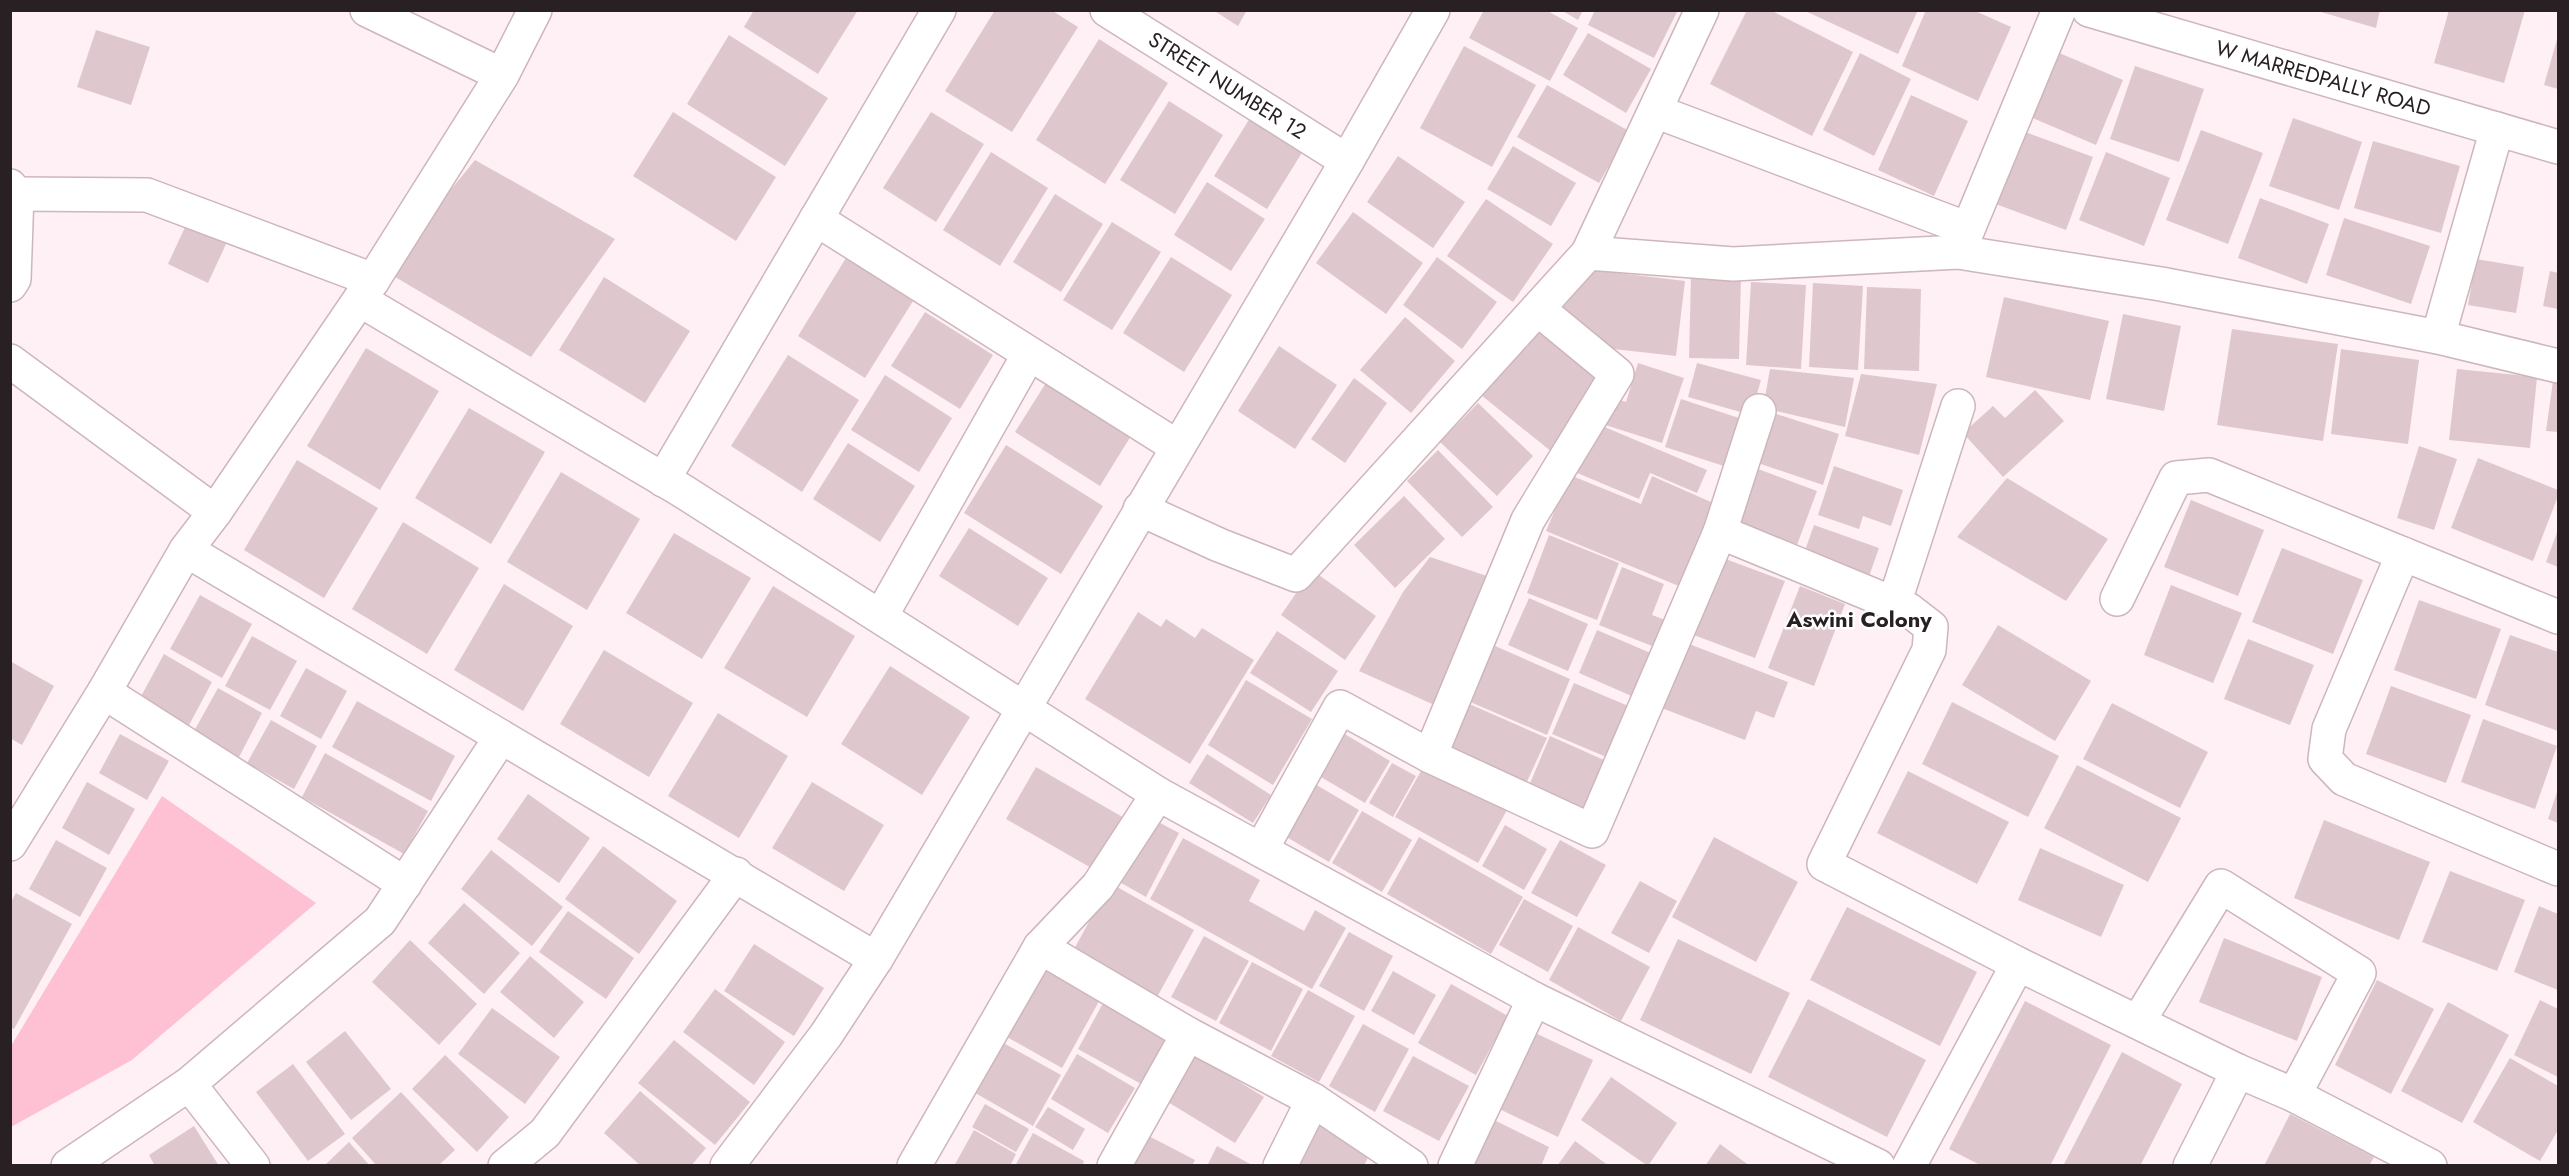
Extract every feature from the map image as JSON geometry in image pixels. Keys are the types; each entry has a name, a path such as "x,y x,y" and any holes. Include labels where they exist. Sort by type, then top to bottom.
{"street":[{"path":"367,10 502,75"},
{"path":"10,844 104,692 186,550 215,512 366,290 502,75 535,10"},
{"path":"663,480 939,10"},
{"name":"STREET NUMBER 12","path":"1107,10 1347,161"},
{"path":"727,1166 826,1035 876,958 1024,709 1176,446 1347,161 1433,10"},
{"path":"1140,508 1219,545 1296,575 1588,253 1702,10"},
{"path":"1963,241 2059,10"},
{"name":"W MARREDPALLY ROAD","path":"2089,10 2559,147"},
{"path":"1655,111 1963,241 2161,284 2438,337 2559,366"},
{"path":"2438,337 2497,129"},
{"path":"10,285 14,279 14,190 147,195 366,290 1158,794 1534,999 1878,1166"},
{"path":"816,219 1176,446"},
{"path":"1588,253 1733,264 1963,241"},
{"path":"1430,756 1528,520 1617,374 1538,309"},
{"path":"881,616 1029,354"},
{"path":"10,362 215,512"},
{"path":"1894,604 1958,406"},
{"path":"1261,850 1340,707 1430,756 1592,831 1720,532 1759,411"},
{"path":"2117,599 2176,478 2210,476 2559,617"},
{"path":"1720,532 1909,610 1931,627 1929,650 1824,864 2018,964 2238,1071 2294,1095 2430,1166"},
{"path":"186,550 876,958"},
{"path":"2403,554 2329,729 2325,759 2344,778 2559,869"},
{"path":"104,692 405,884"},
{"path":"68,1166 189,1084 380,921 501,737"},
{"path":"914,1166 1040,947 1098,886 1158,794"},
{"path":"505,1166 545,1132 736,874"},
{"path":"2138,1022 2221,886 2359,973 2294,1095"},
{"path":"1040,947 1188,1034 1313,1100 1411,1166"},
{"path":"1909,1166 2018,964"},
{"path":"1455,1166 1534,999"},
{"path":"1114,1166 1188,1034"},
{"path":"2190,1166 2238,1071"},
{"path":"189,1084 253,1166"},
{"path":"1280,1166 1313,1100"}],"shaded area":[{"path":"162,796 316,903 132,1060 11,1127 11,1046"}],"building":[{"path":"754,10 858,10 818,74 744,27"},
{"path":"995,10 1051,10 1078,27 1012,132 945,91"},
{"path":"1213,10 1247,10 1238,26"},
{"path":"1484,10 1546,10 1578,28 1550,81 1469,38"},
{"path":"1561,10 1583,10 1578,20"},
{"path":"1595,10 1674,10 1677,12 1654,58 1588,25"},
{"path":"1747,10 1770,10 1853,52 1812,136 1710,84"},
{"path":"1803,10 1918,10 1898,54"},
{"path":"1926,10 1973,10 2011,27 1978,101 1902,66"},
{"path":"2314,10 2380,10 2376,28"},
{"path":"2449,10 2525,10 2504,83 2434,63"},
{"path":"96,30 150,47 131,105 77,87"},
{"path":"1588,33 1651,69 1626,113 1563,75"},
{"path":"729,35 828,98 785,166 687,104"},
{"path":"2558,36 2558,89 2544,85"},
{"path":"1099,39 1168,83 1105,184 1036,140"},
{"path":"1464,46 1536,85 1492,167 1420,128"},
{"path":"2057,52 2123,80 2096,145 2030,117"},
{"path":"1860,53 1911,79 1874,156 1823,130"},
{"path":"2135,66 2204,89 2179,162 2110,139"},
{"path":"1547,85 1629,131 1599,183 1517,137"},
{"path":"1911,95 1968,121 1934,196 1878,170"},
{"path":"1169,101 1223,135 1175,214 1120,180"},
{"path":"673,112 776,177 736,241 633,176"},
{"path":"931,112 984,144 936,222 883,188"},
{"path":"1250,118 1303,151 1267,209 1214,176"},
{"path":"2293,118 2362,142 2339,210 2269,186"},
{"path":"2020,130 2093,157 2066,230 1993,203"},
{"path":"2201,130 2263,153 2228,244 2166,220"},
{"path":"2373,141 2460,166 2441,233 2354,208"},
{"path":"1513,146 1576,183 1551,226 1487,189"},
{"path":"991,152 1048,188 1000,266 943,230"},
{"path":"2106,152 2170,178 2144,246 2079,220"},
{"path":"1398,156 1465,202 1433,248 1367,202"},
{"path":"475,160 615,239 531,357 385,271"},
{"path":"1207,182 1265,219 1231,271 1174,235"},
{"path":"1055,194 1103,224 1061,292 1013,262"},
{"path":"2260,198 2329,224 2307,284 2238,258"},
{"path":"1486,199 1553,244 1513,302 1447,256"},
{"path":"1353,212 1423,263 1386,314 1316,263"},
{"path":"2344,218 2430,246 2411,304 2326,275"},
{"path":"1112,222 1161,252 1112,330 1063,300"},
{"path":"186,225 226,244 208,283 168,264"},
{"path":"1171,257 1232,295 1184,372 1123,333"},
{"path":"1437,257 1497,302 1462,349 1403,305"},
{"path":"846,258 913,301 865,378 798,336"},
{"path":"2476,259 2524,267 2516,313 2468,305"},
{"path":"1585,269 1685,281 1676,356 1596,347 1551,305"},
{"path":"2550,271 2558,273 2558,309 2543,306"},
{"path":"1691,275 1741,277 1739,359 1689,358"},
{"path":"604,277 690,331 645,403 559,350"},
{"path":"1751,282 1806,285 1801,369 1746,365"},
{"path":"1813,283 1863,286 1858,370 1809,367"},
{"path":"1867,287 1921,289 1919,371 1864,369"},
{"path":"2004,297 2109,321 2090,400 1986,377"},
{"path":"925,312 993,355 960,409 891,366"},
{"path":"2123,314 2181,326 2164,411 2106,399"},
{"path":"1405,317 1455,361 1411,413 1360,370"},
{"path":"1538,324 1609,382 1552,452 1481,395"},
{"path":"2232,329 2338,344 2323,441 2217,425"},
{"path":"1279,346 1337,385 1295,449 1238,411"},
{"path":"366,348 439,391 380,490 307,446"},
{"path":"2341,349 2419,360 2408,444 2331,434"},
{"path":"788,355 859,400 802,492 731,446"},
{"path":"1638,363 1684,378 1662,443 1599,423 1608,396 1626,402"},
{"path":"1697,363 1761,380 1751,415 1688,397"},
{"path":"1770,369 1854,378 1845,427 1763,408"},
{"path":"2457,369 2537,377 2530,448 2449,440"},
{"path":"1861,374 1937,384 1919,455 1845,436"},
{"path":"885,375 952,418 919,472 851,430"},
{"path":"1049,378 1134,431 1100,486 1015,432"},
{"path":"1354,378 1387,403 1345,463 1311,439"},
{"path":"2553,381 2558,382 2558,432 2546,431"},
{"path":"2035,390 2064,421 2003,477 1963,433 1993,406 2005,418"},
{"path":"1681,399 1745,420 1730,468 1665,447"},
{"path":"1478,403 1533,456 1497,496 1440,442"},
{"path":"469,408 545,452 491,544 415,498"},
{"path":"1767,411 1839,434 1823,485 1752,461"},
{"path":"1595,423 1707,470 1697,493 1650,473 1639,499 1575,472"},
{"path":"848,443 915,486 880,542 813,499"},
{"path":"1006,445 1103,506 1061,574 964,513"},
{"path":"2419,446 2457,459 2434,530 2397,518"},
{"path":"1438,450 1493,507 1462,537 1407,481"},
{"path":"2478,458 2558,490 2558,496 2533,561 2451,528"},
{"path":"297,460 378,508 324,598 244,550"},
{"path":"1750,466 1817,491 1797,545 1730,520"},
{"path":"1834,466 1903,490 1891,526 1863,516 1859,529 1818,515"},
{"path":"561,472 640,519 587,610 507,562"},
{"path":"1570,475 1641,504 1652,476 1720,506 1686,589 1546,531"},
{"path":"2007,478 2108,539 2066,601 1957,537"},
{"path":"1404,496 1445,539 1395,588 1354,545"},
{"path":"2191,500 2264,530 2238,596 2164,567"},
{"path":"403,522 479,568 427,654 352,609"},
{"path":"1814,525 1879,548 1867,582 1802,559"},
{"path":"969,528 1048,578 1018,626 939,576"},
{"path":"2558,530 2558,567 2546,562"},
{"path":"674,533 751,578 702,659 626,613"},
{"path":"1549,535 1619,563 1597,620 1527,593"},
{"path":"2282,548 2363,580 2333,654 2252,622"},
{"path":"1430,557 1493,578 1441,708 1359,671 1403,592"},
{"path":"1720,557 1785,581 1755,658 1691,634"},
{"path":"1622,567 1664,584 1652,615 1668,621 1657,648 1599,625"},
{"path":"1312,570 1376,616 1345,660 1281,615"},
{"path":"504,584 573,626 523,711 454,670"},
{"path":"2171,585 2242,613 2213,683 2144,655"},
{"path":"773,586 855,636 807,717 724,668"},
{"path":"1800,586 1845,604 1814,686 1768,668"},
{"path":"200,595 252,624 222,678 170,649"},
{"path":"1529,598 1588,624 1568,671 1508,645"},
{"path":"2419,600 2501,629 2476,699 2394,670"},
{"path":"1138,612 1161,627 1166,619 1195,638 1202,628 1254,660 1190,764 1085,699"},
{"path":"1998,625 2091,681 2055,741 1962,685"},
{"path":"1597,630 1655,655 1636,698 1579,673"},
{"path":"1277,631 1338,671 1311,712 1250,673"},
{"path":"2510,635 2558,652 2558,731 2485,705"},
{"path":"252,636 297,661 270,710 225,686"},
{"path":"2248,639 2314,665 2290,725 2224,699"},
{"path":"1684,642 1788,682 1774,718 1756,711 1745,740 1659,707"},
{"path":"1493,645 1570,679 1547,735 1468,701"},
{"path":"604,650 693,703 649,777 560,724"},
{"path":"164,654 212,682 188,727 139,700"},
{"path":"10,661 54,686 22,745 10,738"},
{"path":"890,666 970,717 922,795 841,744"},
{"path":"306,668 347,691 321,739 280,716"},
{"path":"1246,680 1312,719 1273,785 1208,745"},
{"path":"1574,683 1633,708 1611,759 1552,734"},
{"path":"2391,686 2471,715 2446,783 2366,754"},
{"path":"218,688 262,713 238,759 193,733"},
{"path":"357,701 455,756 431,801 332,747"},
{"path":"1952,702 2059,756 2028,817 1922,764"},
{"path":"1467,703 1547,738 1524,788 1444,753"},
{"path":"2112,703 2208,752 2180,808 2083,759"},
{"path":"718,713 788,756 739,838 668,796"},
{"path":"2483,719 2557,746 2535,809 2461,782"},
{"path":"271,720 317,746 294,789 247,763"},
{"path":"1338,730 1390,761 1365,803 1314,773"},
{"path":"120,734 169,761 147,800 99,773"},
{"path":"1550,736 1613,764 1591,815 1528,788"},
{"path":"325,753 428,811 404,854 302,797"},
{"path":"1207,754 1271,795 1253,823 1189,783"},
{"path":"1392,763 1416,776 1393,817 1369,803"},
{"path":"1425,764 1507,810 1478,863 1395,817"},
{"path":"2077,765 2181,818 2148,882 2044,828"},
{"path":"1036,767 1126,819 1100,873 1006,819"},
{"path":"1908,771 2009,822 1977,884 1877,833"},
{"path":"1308,780 1359,810 1329,862 1278,832"},
{"path":"87,782 135,809 109,855 62,828"},
{"path":"812,782 884,825 844,891 772,848"},
{"path":"2558,789 2558,823 2548,819"},
{"path":"528,794 590,838 559,883 497,839"},
{"path":"1362,811 1412,840 1382,892 1332,863"},
{"path":"1149,817 1179,833 1146,897 1116,880"},
{"path":"2324,820 2430,862 2399,940 2294,898"},
{"path":"1505,825 1547,849 1524,890 1482,866"},
{"path":"1419,837 1523,897 1491,954 1387,894"},
{"path":"1714,837 1798,882 1756,962 1672,917"},
{"path":"1183,838 1260,880 1249,901 1304,931 1315,910 1346,928 1312,989 1150,899"},
{"path":"56,840 107,868 80,917 29,889"},
{"path":"1560,840 1606,865 1577,917 1531,893"},
{"path":"603,846 677,901 639,954 565,899"},
{"path":"2040,848 2124,885 2101,937 2018,900"},
{"path":"491,850 563,907 532,946 461,889"},
{"path":"2450,871 2525,900 2497,971 2422,942"},
{"path":"1640,881 1677,901 1649,953 1611,933"},
{"path":"1110,883 1194,930 1156,999 1072,953"},
{"path":"16,893 72,924 14,1029 10,1027 10,904"},
{"path":"1524,899 1573,926 1548,972 1499,945"},
{"path":"464,903 520,953 484,994 428,943"},
{"path":"2539,906 2558,914 2558,990 2514,972"},
{"path":"1847,907 1977,972 1940,1046 1810,980"},
{"path":"568,911 634,958 606,999 539,952"},
{"path":"1578,927 1650,967 1621,1021 1549,980"},
{"path":"1349,932 1393,956 1364,1011 1319,986"},
{"path":"1204,936 1249,961 1216,1021 1171,997"},
{"path":"2224,938 2322,977 2297,1041 2199,1002"},
{"path":"1678,939 1790,993 1751,1074 1640,1020"},
{"path":"410,940 477,1004 439,1045 372,982"},
{"path":"754,944 824,988 794,1036 724,991"},
{"path":"530,956 584,1002 554,1038 500,992"},
{"path":"1040,961 1102,996 1062,1068 1000,1033"},
{"path":"1252,962 1303,989 1271,1051 1219,1023"},
{"path":"1393,971 1436,995 1414,1035 1371,1011"},
{"path":"2377,980 2434,1009 2391,1094 2335,1065"},
{"path":"1451,984 1508,1016 1476,1075 1418,1043"},
{"path":"715,989 785,1042 754,1085 683,1032"},
{"path":"1308,990 1355,1016 1319,1082 1271,1056"},
{"path":"1107,996 1172,1032 1143,1085 1078,1049"},
{"path":"1808,999 1926,1060 1887,1137 1768,1077"},
{"path":"2540,1000 2558,1009 2558,1077 2514,1055"},
{"path":"2025,1001 2111,1045 2050,1166 1982,1166 1949,1149"},
{"path":"2448,1002 2509,1035 2462,1123 2401,1091"},
{"path":"492,1008 560,1057 525,1104 458,1054"},
{"path":"1363,1024 1409,1049 1375,1112 1329,1086"},
{"path":"345,1031 391,1089 351,1120 306,1062"},
{"path":"1533,1032 1593,1060 1558,1137 1497,1108"},
{"path":"674,1040 750,1102 715,1145 638,1083"},
{"path":"998,1040 1061,1075 1033,1126 970,1090"},
{"path":"1191,1052 1264,1097 1235,1143 1163,1099"},
{"path":"2122,1052 2182,1084 2140,1166 2063,1166"},
{"path":"1077,1054 1135,1088 1108,1133 1051,1099"},
{"path":"445,1055 509,1117 477,1152 412,1089"},
{"path":"1413,1056 1469,1086 1439,1141 1383,1111"},
{"path":"2510,1058 2558,1086 2558,1130 2540,1161 2473,1122"},
{"path":"293,1064 345,1134 308,1161 256,1092"},
{"path":"1611,1077 1677,1123 1648,1166 1581,1120"},
{"path":"640,1091 706,1148 691,1166 641,1166 604,1133"},
{"path":"401,1092 455,1150 438,1166 377,1166 352,1138"},
{"path":"985,1104 1029,1129 1016,1152 972,1127"},
{"path":"1048,1107 1085,1129 1073,1150 1035,1127"},
{"path":"2290,1114 2374,1157 2369,1166 2264,1166"},
{"path":"1494,1120 1549,1147 1541,1166 1473,1166"},
{"path":"1320,1124 1371,1151 1364,1166 1298,1166"},
{"path":"194,1126 219,1166 155,1166 149,1155"},
{"path":"974,1130 1016,1154 1010,1166 954,1166"},
{"path":"1033,1133 1084,1161 1082,1166 1015,1166"},
{"path":"1143,1133 1195,1160 1192,1166 1127,1166"},
{"path":"1575,1141 1609,1166 1557,1166"},
{"path":"349,1142 370,1166 324,1166"},
{"path":"1720,1144 1750,1166 1705,1166"},
{"path":"1217,1146 1254,1166 1207,1166"}],"district":[{"name":"Aswini Colony","path":"1859,619"}]}
